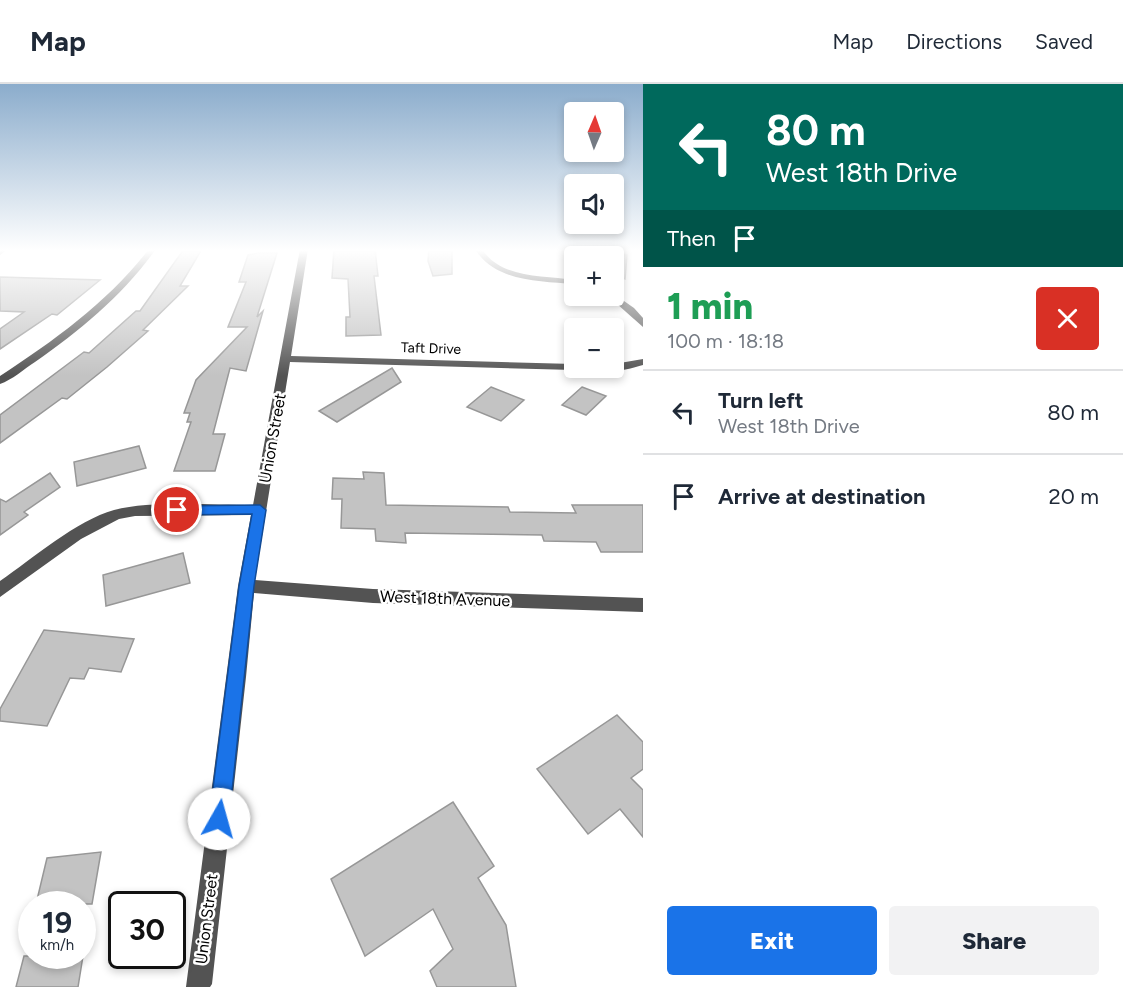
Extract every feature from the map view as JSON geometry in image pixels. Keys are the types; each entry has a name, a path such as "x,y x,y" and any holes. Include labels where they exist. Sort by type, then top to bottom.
{"street":[{"path":"0,381 60,340 91,316 117,291"},
{"name":"Union Street","path":"198,984 237,677 246,586 297,291"},
{"path":"624,305 643,324"},
{"name":"Taft Drive","path":"286,359 564,367"},
{"path":"624,367 643,362"},
{"path":"0,590 68,541 95,524 115,515 135,511 260,510"},
{"name":"West 18th Avenue","path":"246,586 373,596 643,605"}],"building":[{"path":"0,291 86,291 57,315 52,314 0,349 0,329 24,312 0,311"},
{"path":"154,291 183,291 143,330 148,331 107,367 67,399 62,398 0,443 0,415 84,352 89,353 136,311 140,311"},
{"path":"242,291 265,291 257,317 263,311 246,371 230,368 213,434 225,434 215,471 174,471 191,422 187,422 190,413 184,413 196,380 247,327 228,327"},
{"path":"349,291 376,291 381,335 346,336 346,317 350,317"},
{"path":"392,368 401,382 337,422 319,411"},
{"path":"491,387 524,400 501,421 467,407"},
{"path":"582,387 606,396 586,415 562,405"},
{"path":"139,446 146,468 77,486 74,462"},
{"path":"363,472 384,473 386,505 508,507 510,512 576,513 572,505 643,505 643,552 601,552 596,542 544,541 542,535 405,533 406,543 376,541 375,529 341,528 342,499 332,499 333,478 364,479"},
{"path":"50,473 60,487 24,512 28,515 0,535 0,499 6,502"},
{"path":"183,553 190,583 106,606 103,575"},
{"path":"44,630 134,639 121,672 89,668 84,679 70,678 47,726 0,721 0,709"},
{"path":"617,715 643,742 643,769 631,778 643,790 643,837 620,809 588,834 537,769"},
{"path":"453,802 494,866 478,878 506,925 516,987 437,987 430,971 453,949 433,909 365,956 331,879"},
{"path":"101,852 94,891 39,891 47,858"},
{"path":"21,969 81,969 78,987 16,987"}],"route":[{"path":"177,510 260,510 246,586 219,819"}]}
